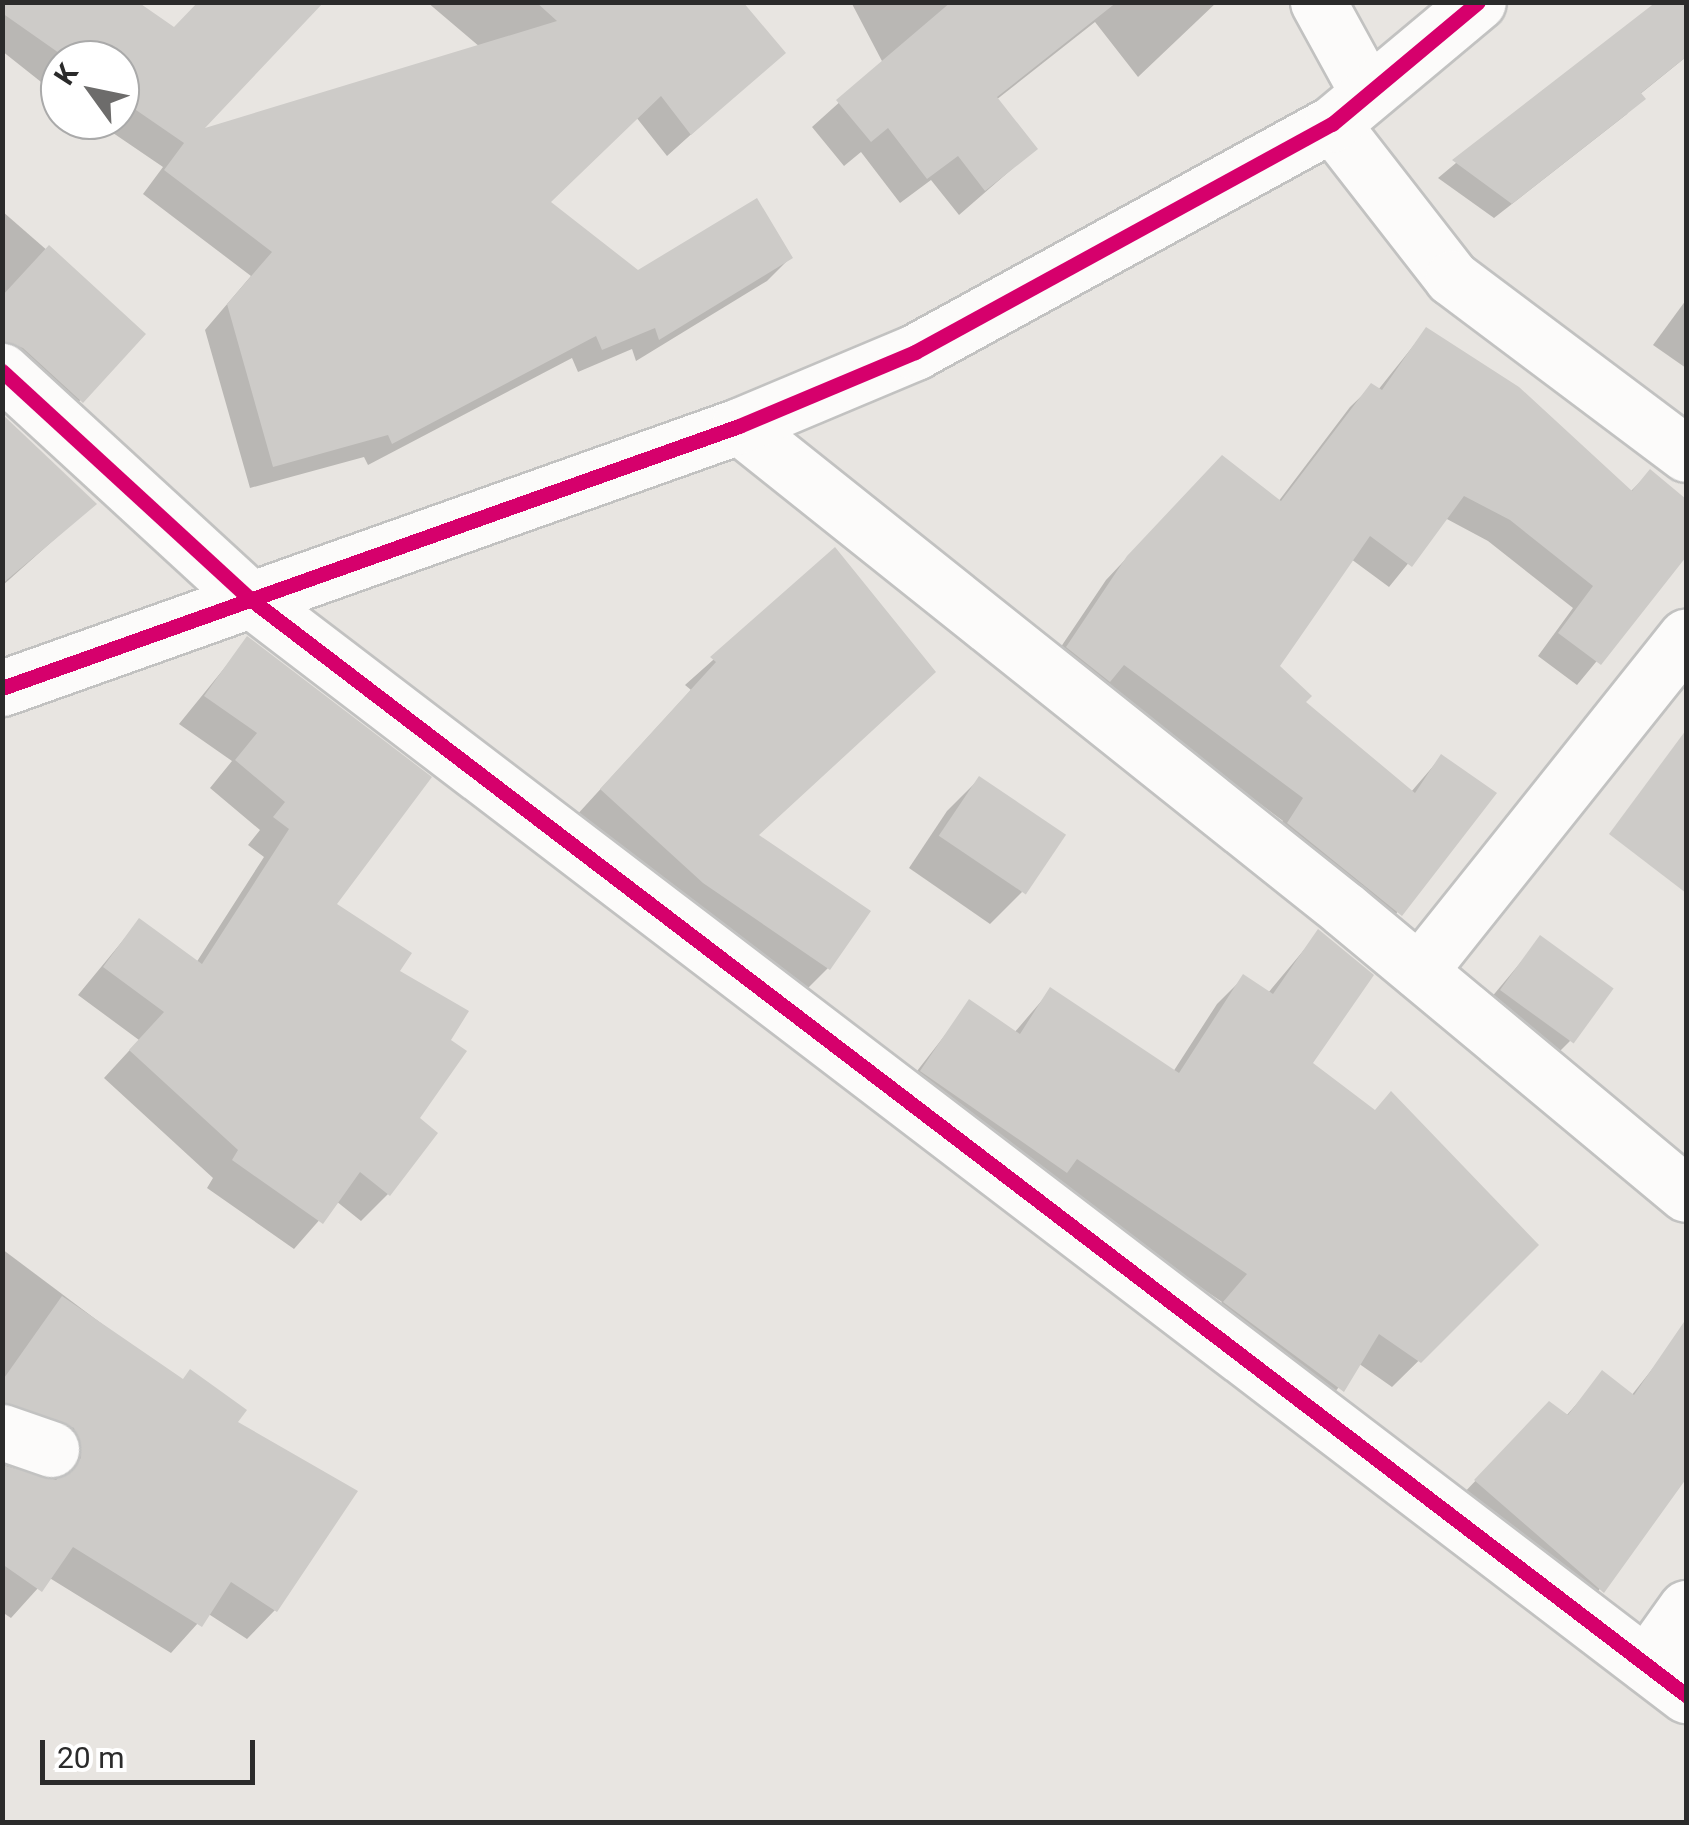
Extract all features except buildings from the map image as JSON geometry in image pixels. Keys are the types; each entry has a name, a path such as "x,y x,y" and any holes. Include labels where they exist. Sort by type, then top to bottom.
{"street":[{"path":"1318,2 1350,108 1452,278 1686,454"},
{"path":"2,688 738,426 915,352 1350,108 1478,2"},
{"path":"2,372 250,598 1666,1679 1686,1608"},
{"path":"738,426 1420,972 1686,1194"},
{"path":"1420,972 1686,636"}],"cycle path":[{"path":"2,688 739,426 915,352 1332,124 1478,2"},
{"path":"2,371 249,598 1686,1695"}]}
